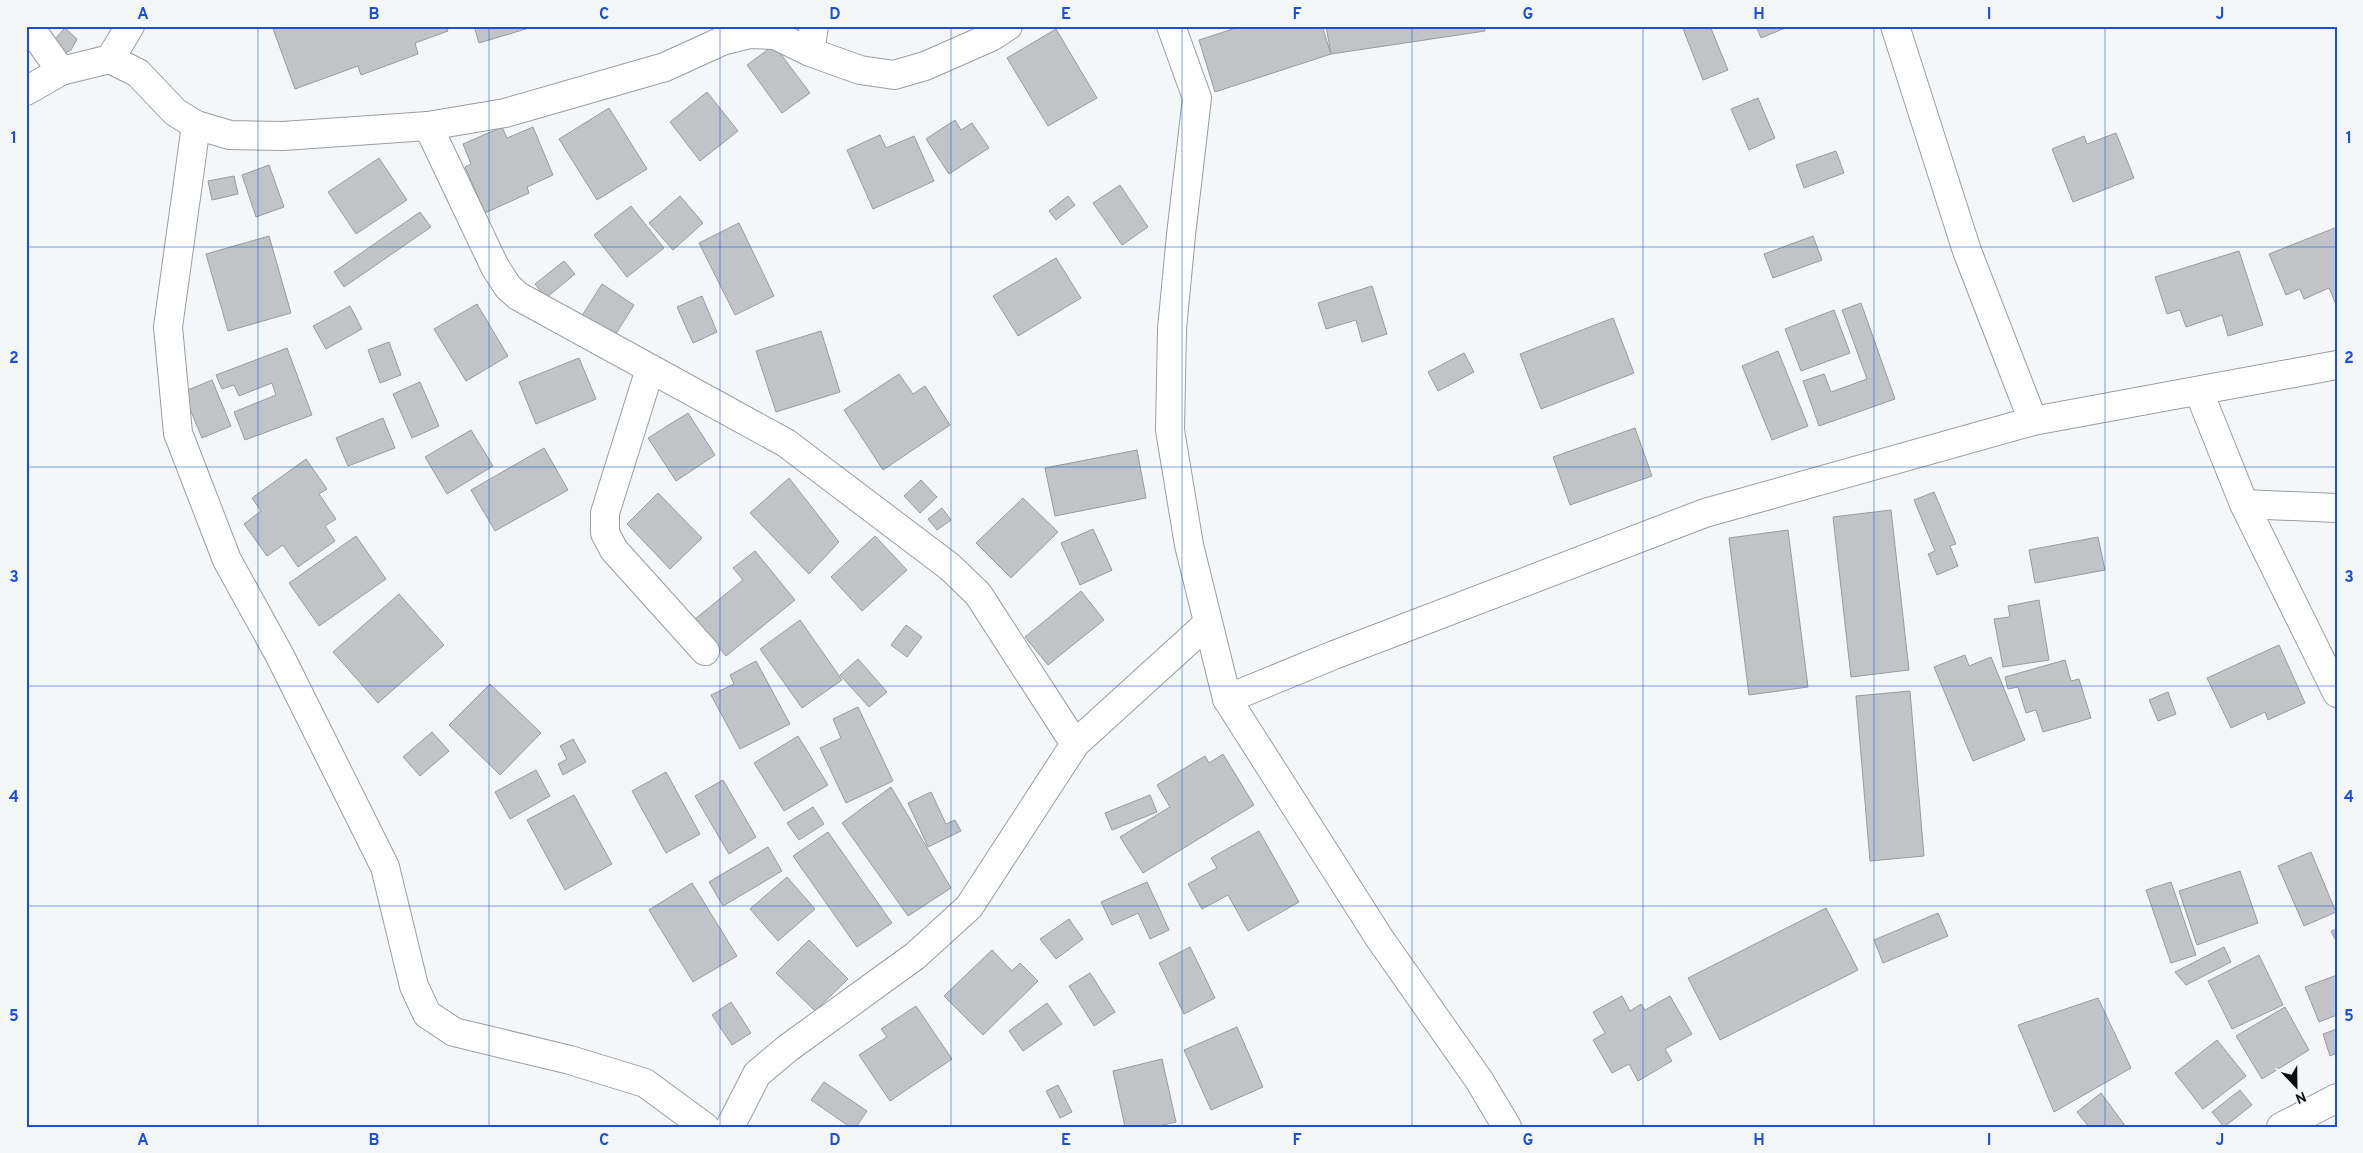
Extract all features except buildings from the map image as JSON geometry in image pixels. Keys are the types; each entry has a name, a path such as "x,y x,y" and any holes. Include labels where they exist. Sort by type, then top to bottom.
{"street":[{"path":"28,26 61,71"},
{"path":"110,59 130,26"},
{"path":"26,91 61,71 110,59 138,73 175,112 196,124 230,135 283,136 428,126 505,113 665,67 722,42 750,34 812,39 860,70 894,75 925,66 991,37 1008,26"},
{"path":"1170,26 1197,98 1180,235 1172,329 1170,430 1189,545 1227,699 1380,939 1479,1080 1507,1127"},
{"path":"1895,26 1967,252 2033,421"},
{"path":"196,124 168,327 178,433 227,560 280,656 385,867 414,986 427,1014 454,1032 570,1060 645,1083 705,1127"},
{"path":"428,126 495,267 508,287 533,305 563,319 786,443 950,567 978,594 1075,744"},
{"path":"1227,699 1334,655 1705,513 2033,421 2199,392 2337,365"},
{"path":"650,369 605,513 605,533 614,550 705,651"},
{"path":"2199,392 2244,504 2337,693"},
{"path":"2244,504 2337,508"},
{"path":"730,1127 757,1074 788,1048 915,956 969,907 1075,744 1207,624"},
{"path":"2281,1127 2335,1107"}]}
